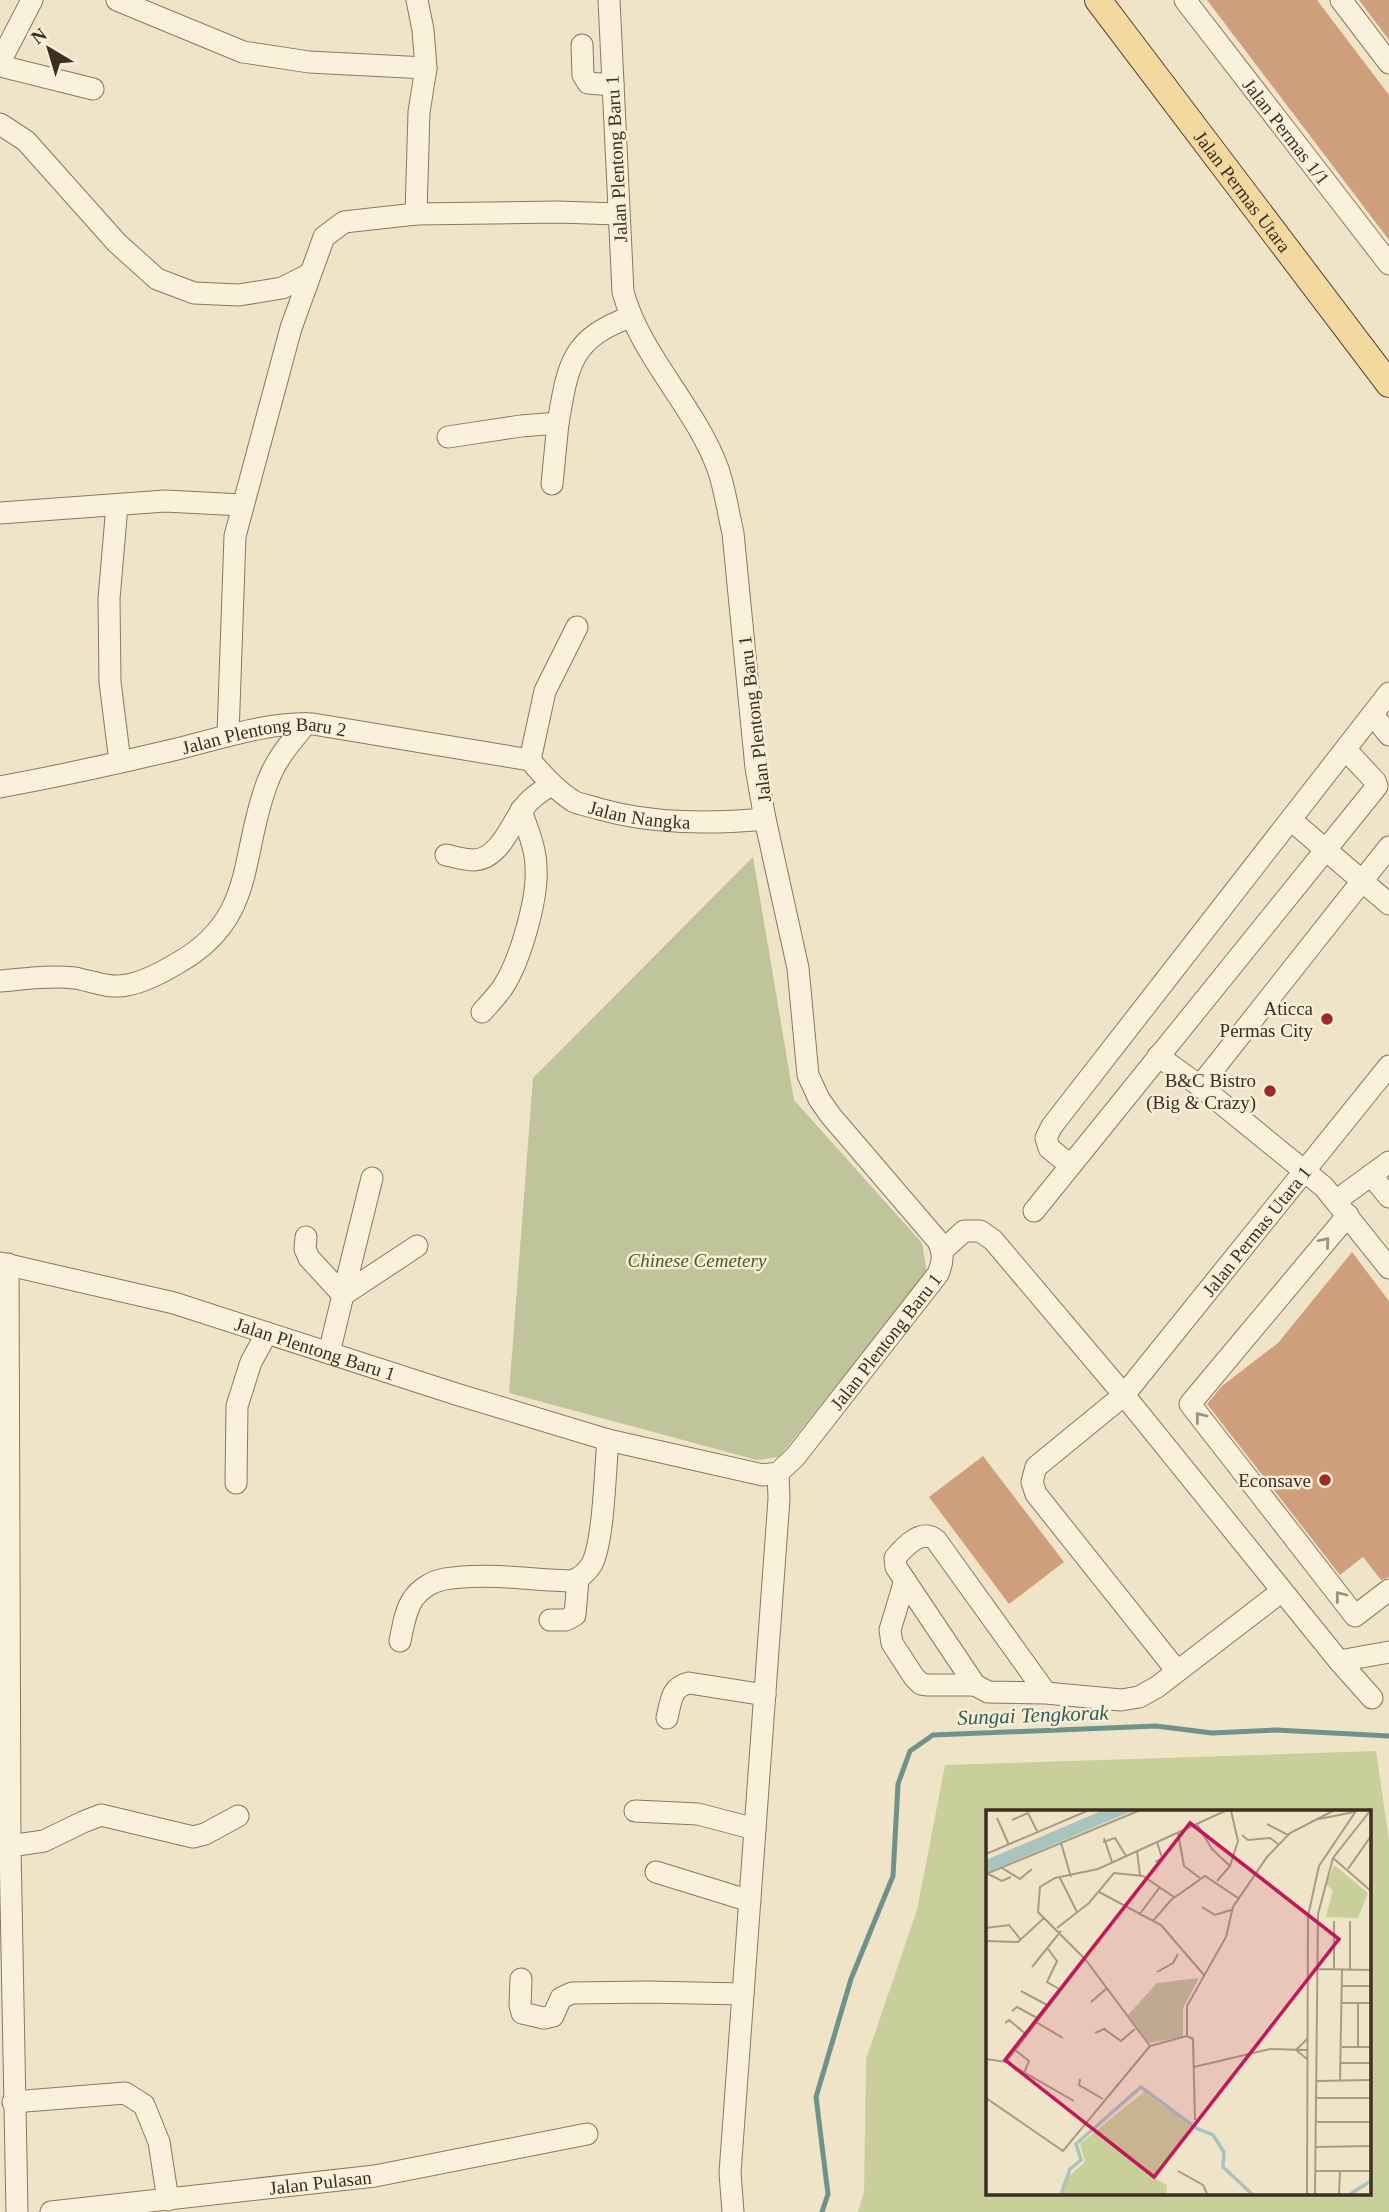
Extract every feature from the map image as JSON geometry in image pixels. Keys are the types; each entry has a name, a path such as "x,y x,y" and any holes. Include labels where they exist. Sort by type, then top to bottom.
{"main road":[{"name":"Jalan Permas Utara","path":"1098,0 1389,384"}],"street":[{"path":"32,0 0,64 93,89"},
{"path":"117,0 243,52 309,62 426,68"},
{"path":"415,214 419,112 426,68 424,30 417,0"},
{"name":"Jalan Plentong Baru 1","path":"4,1263 174,1303 608,1440 763,1475 778,1473 795,1457 932,1283 942,1264 943,1250 938,1241 831,1115 813,1087 806,1056 792,932 765,820 756,768 733,533 717,468 692,419 630,317 623,292 609,0"},
{"name":"Jalan Permas 1/1","path":"1185,0 1389,264"},
{"path":"1341,0 1389,63"},
{"path":"582,45 583,75 588,83 613,85"},
{"path":"0,124 26,141 117,243 157,279 194,293 239,295 282,288 308,275"},
{"path":"229,735 235,536 291,328 324,237 344,222 415,214 618,214"},
{"path":"552,484 558,423 572,362 584,342 605,326 630,317"},
{"path":"448,437 558,423"},
{"path":"0,513 165,501 242,505"},
{"path":"117,506 109,599 110,682 120,762"},
{"path":"530,760 545,691 577,628"},
{"path":"1070,1165 1049,1148 1046,1138 1052,1126 1389,694"},
{"path":"1373,715 1389,735"},
{"name":"Jalan Plentong Baru 2","path":"0,787 120,762 229,735 294,723 530,760"},
{"path":"0,981 52,977 75,978 114,986 129,985 175,965 204,943 223,925 235,905 244,880 259,807 268,779 279,756 306,723"},
{"path":"1034,1211 1377,786 1376,781 1346,750"},
{"name":"Jalan Nangka","path":"530,760 551,785 575,802 626,817 719,823 765,820"},
{"path":"446,855 476,860 490,853 514,825 521,810 536,794 551,785"},
{"path":"482,1012 503,987 516,962 536,886 535,856 521,810"},
{"path":"1291,820 1389,904"},
{"path":"1200,1086 1389,846"},
{"path":"1158,1056 1305,1170 1342,1208 1389,1268"},
{"name":"Jalan Permas Utara 1","path":"1177,1671 1036,1494 1032,1482 1036,1467 1125,1395 1389,1066"},
{"path":"1389,1162 1371,1175 1342,1208 1190,1404 1355,1616 1389,1590"},
{"path":"1371,1175 1389,1197"},
{"path":"329,1353 372,1178"},
{"path":"943,1250 964,1231 980,1231 993,1240 1125,1395 1339,1661 1372,1698"},
{"path":"306,1237 305,1249 309,1258 343,1295"},
{"path":"343,1295 417,1246"},
{"path":"4,1263 5,1819 9,1846 6,1964 17,2212"},
{"path":"236,1483 237,1406 251,1363 267,1333"},
{"path":"400,1641 413,1599 434,1582 481,1577 572,1581 578,1579 593,1562 598,1542 608,1440"},
{"path":"733,2212 730,2173 779,1499 778,1473"},
{"path":"1046,1693 936,1540 923,1534 901,1550 895,1558 897,1567 975,1685 988,1692 1046,1693 1121,1700 1139,1697 1282,1591"},
{"path":"550,1620 566,1620 574,1616 578,1579"},
{"path":"905,1580 890,1630 892,1643 914,1677 921,1684 928,1685 975,1685"},
{"path":"1339,1661 1389,1653"},
{"path":"667,1718 673,1691 679,1685 689,1683 765,1695"},
{"path":"635,1811 698,1814 755,1829"},
{"path":"9,1846 44,1841 101,1815 193,1837 205,1834 238,1816"},
{"path":"656,1872 750,1901"},
{"path":"521,1979 521,2011 529,2016 544,2018 553,2016 561,1998 572,1993 743,1994"},
{"path":"13,2102 125,2094 144,2105 159,2142 168,2200"},
{"name":"Jalan Pulasan","path":"51,2212 376,2176 587,2134"}],"green space":[{"name":"Chinese Cemetery","path":"753,857 794,1100 922,1243 927,1273 779,1457 757,1460 509,1393 533,1078"},
{"path":"1376,1751 1389,1840 1389,2212 858,2212 864,2192 866,2059 917,1910 945,1765"}],"building":[{"path":"1207,0 1317,0 1389,95 1389,240"},
{"path":"1359,0 1389,0 1389,40"},
{"name":"Econsave","path":"1352,1252 1389,1301 1389,1577 1381,1580 1363,1557 1340,1575 1207,1404 1222,1386 1278,1343"},
{"path":"983,1456 1064,1562 1009,1604 929,1497"}],"waterway":[{"name":"Sungai Tengkorak","path":"822,2212 828,2194 816,2097 851,1979 893,1876 898,1784 910,1751 933,1735 1156,1726 1212,1733 1276,1730 1389,1736"}],"place":[{"name":"Aticca Permas City","path":"1327,1019"},
{"name":"B&C Bistro (Big & Crazy)","path":"1270,1091"},
{"name":"Econsave","path":"1325,1480"}]}
